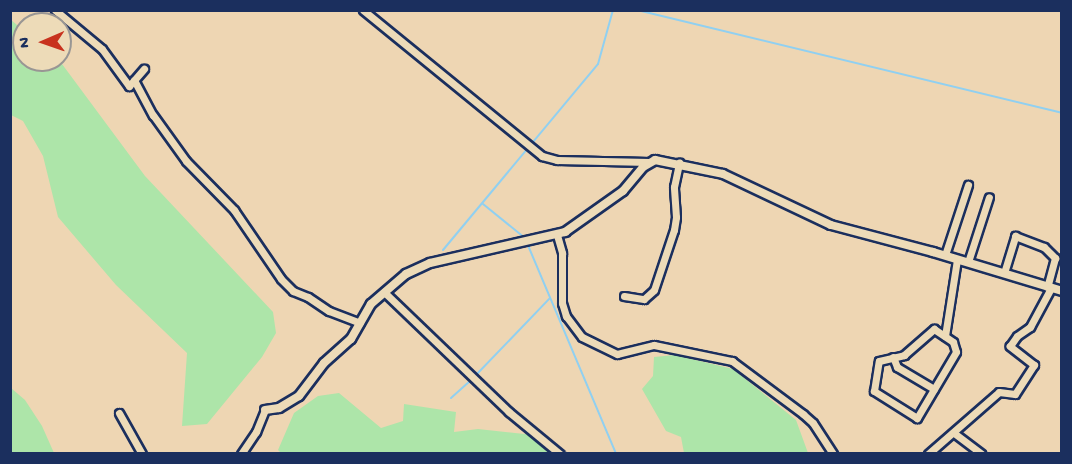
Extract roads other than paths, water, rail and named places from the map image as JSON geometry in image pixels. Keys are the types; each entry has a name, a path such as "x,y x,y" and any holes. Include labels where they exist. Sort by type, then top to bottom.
{"street":[{"path":"55,10 102,49 129,86 144,69"},
{"path":"363,10 542,156 557,160 649,162 663,159 723,174 831,225 945,255 1062,291"},
{"path":"134,80 153,115 186,161 234,210 281,279 293,291 308,297 329,311 360,323"},
{"path":"241,453 256,432 265,410 279,408 298,396 324,363 351,339 371,304 417,267 557,235 574,228 623,190 649,162"},
{"path":"624,296 644,299 654,290 674,230 676,217 674,187 679,163"},
{"path":"945,255 968,185"},
{"path":"968,262 989,197"},
{"path":"557,235 562,253 562,303 566,316 582,337 617,354 654,345 732,361 813,423 833,453"},
{"path":"930,453 999,392 1015,394 1034,365 1010,346 1017,336 1030,327 1049,287 1055,258 1044,247 1015,237 1004,273"},
{"path":"945,336 957,259"},
{"path":"384,292 509,412 560,453"},
{"path":"934,329 945,336 953,342 956,352 917,418 874,391 879,361 904,355 934,329"},
{"path":"893,357 897,367 934,389"},
{"path":"119,413 142,453"},
{"path":"954,433 981,453"}],"waterway":[{"path":"443,250 598,64 613,10"},
{"path":"637,10 1062,113"},
{"path":"483,204 525,238"},
{"path":"527,243 616,454"},
{"path":"475,376 550,298"},
{"path":"451,398 471,380"}]}
